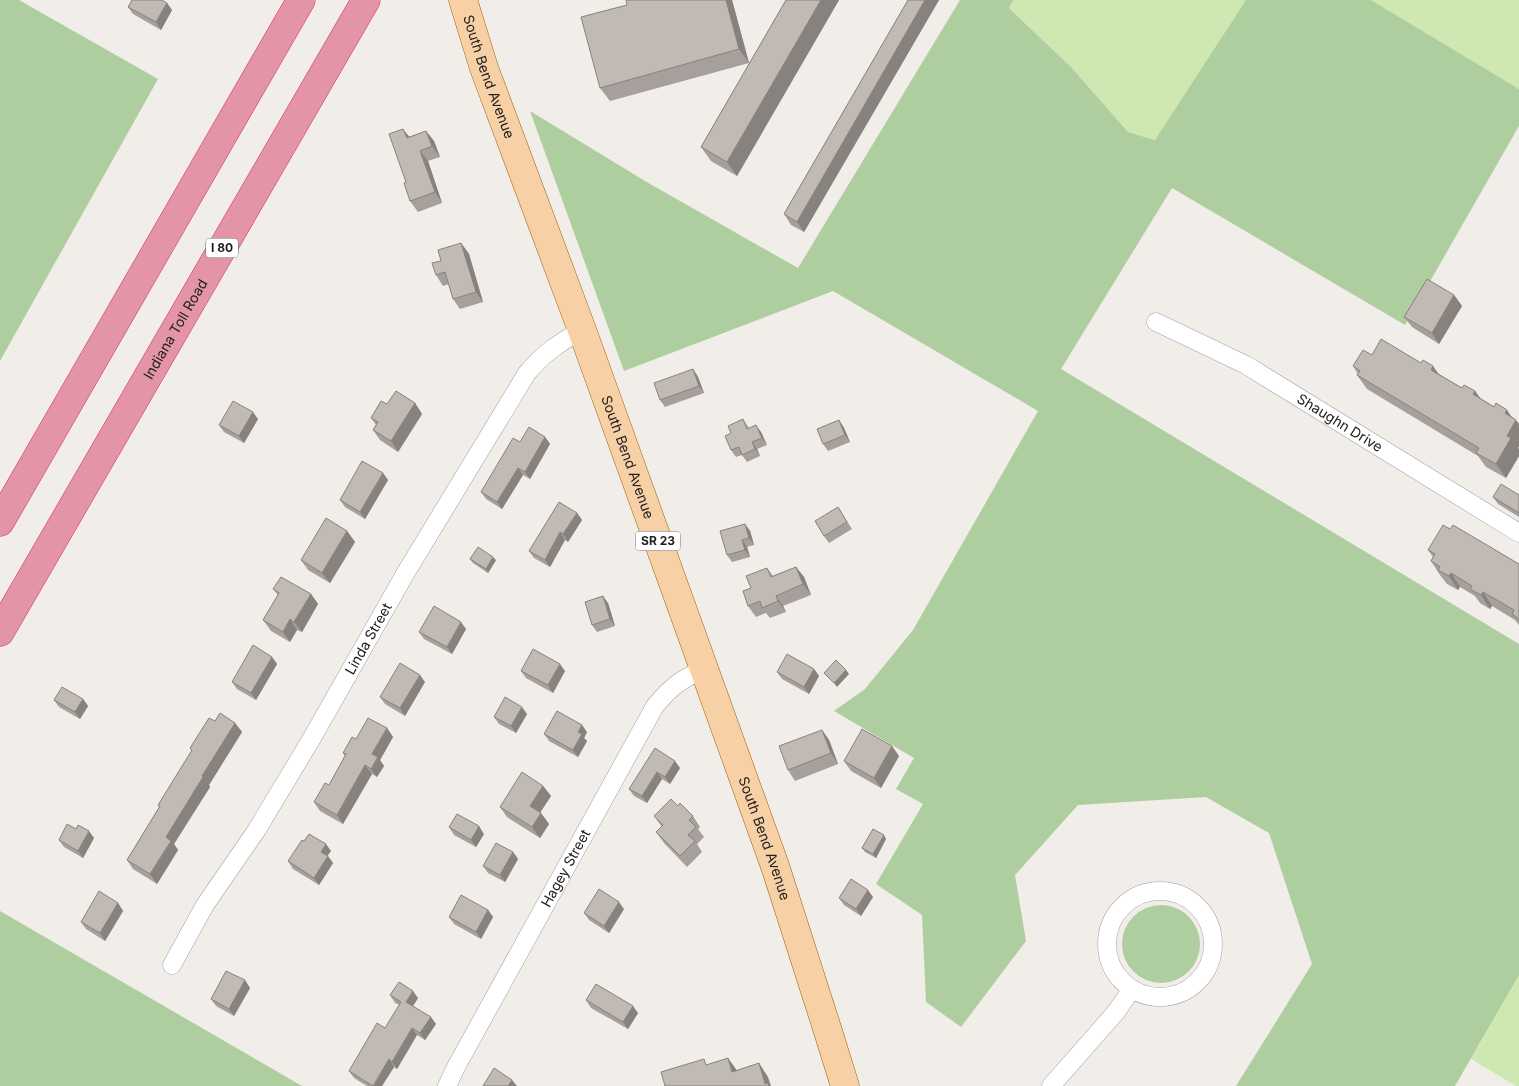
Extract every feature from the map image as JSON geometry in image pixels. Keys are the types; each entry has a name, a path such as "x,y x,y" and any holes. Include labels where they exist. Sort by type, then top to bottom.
{"highway":[{"path":"0,522 301,0"},
{"name":"Indiana Toll Road","path":"0,632 366,0"}],"main road":[{"name":"South Bend Avenue","path":"463,0 484,68 582,330 778,875 844,1086"}],"street":[{"name":"Shaughn Drive","path":"1156,322 1246,365 1519,533"},
{"name":"Linda Street","path":"172,965 205,905 256,831 312,738 405,574 528,373 540,358 556,344 582,330"},
{"name":"Hagey Street","path":"447,1086 655,706 671,688 685,678 704,669"},
{"path":"1159,891 1174,893 1189,900 1202,910 1210,925 1213,941 1212,958 1205,973 1194,985 1180,994 1164,997 1147,996 1132,989 1120,980 1112,967 1108,952 1108,937 1112,923 1120,910 1131,900 1144,893 1159,891"},
{"path":"1051,1086 1116,1012 1132,989"}],"green space":[{"path":"0,0 19,0 158,79 0,361"},
{"path":"960,0 1013,0 1009,8 1071,67 1128,132 1155,140 1246,0 1371,0 1519,89 1519,126 1405,325 1172,188 1061,369 1519,644 1519,975 1455,1086 1236,1086 1312,964 1269,833 1206,797 1078,805 1015,875 1026,941 961,1027 926,1002 922,915 876,884 923,804 896,789 914,758 834,711 865,689 913,630 1038,411 833,291 624,371 530,111 645,181 798,268"},
{"path":"1013,0 1246,0 1156,140 1128,132 1071,67 1009,8"},
{"path":"1371,0 1519,0 1519,89"},
{"path":"1161,905 1176,908 1189,916 1197,929 1200,944 1197,959 1189,972 1176,980 1161,983 1146,980 1133,972 1125,959 1122,944 1125,929 1133,916 1146,908"},
{"path":"0,911 302,1086 0,1086"},
{"path":"1519,975 1519,1086 1516,1086 1471,1059"}],"building":[{"path":"132,0 162,0 167,3 156,22 128,7"},
{"path":"626,0 726,0 739,49 600,88 581,17 627,5"},
{"path":"786,0 821,0 727,162 701,147"},
{"path":"908,0 925,0 797,222 784,214"},
{"path":"403,129 407,138 426,131 432,146 420,151 435,192 410,201 404,183 406,182 389,134"},
{"path":"461,243 476,292 453,299 445,272 436,275 432,263 441,261 438,250"},
{"path":"1427,279 1454,295 1432,333 1404,317"},
{"path":"1381,339 1421,363 1423,360 1433,366 1431,370 1462,388 1464,385 1475,391 1473,394 1494,407 1496,403 1507,410 1505,413 1516,420 1507,436 1511,438 1496,464 1476,453 1479,448 1357,375 1360,371 1353,366 1363,350 1372,355"},
{"path":"693,369 699,386 660,400 654,383"},
{"path":"396,391 415,403 391,441 373,430 378,422 371,418 381,401 387,404"},
{"path":"233,401 253,412 239,436 219,425"},
{"path":"743,419 747,429 756,425 762,438 752,442 755,449 742,455 739,447 731,450 725,436 731,433 728,426"},
{"path":"839,420 845,435 823,444 817,429"},
{"path":"529,427 545,437 525,472 518,468 497,502 481,492 513,438 520,442"},
{"path":"362,461 383,473 360,512 340,500"},
{"path":"1501,484 1519,495 1519,513 1493,497"},
{"path":"559,502 577,513 563,534 560,532 545,560 529,551"},
{"path":"838,507 847,522 824,536 815,521"},
{"path":"326,518 347,531 322,573 301,560"},
{"path":"745,524 749,538 742,540 745,550 727,555 720,531"},
{"path":"1443,525 1450,529 1453,525 1519,564 1519,619 1512,614 1514,610 1483,592 1481,595 1470,589 1472,586 1451,573 1449,576 1438,570 1440,567 1431,561 1435,554 1428,550"},
{"path":"478,547 493,557 486,569 470,559"},
{"path":"796,567 803,584 776,596 778,601 762,608 760,601 748,606 743,591 751,588 746,576 767,568 771,577"},
{"path":"281,577 311,594 294,622 290,619 283,632 263,620 279,593 273,589"},
{"path":"603,596 610,619 592,625 585,602"},
{"path":"434,606 461,622 447,647 419,632"},
{"path":"253,645 272,657 251,693 232,682"},
{"path":"533,649 560,664 548,685 521,671"},
{"path":"787,654 814,669 804,687 777,672"},
{"path":"836,660 846,670 834,683 824,673"},
{"path":"400,663 420,675 400,708 380,697"},
{"path":"62,687 83,699 75,712 54,700"},
{"path":"505,697 522,707 511,726 494,717"},
{"path":"557,711 582,725 578,732 582,734 573,750 544,734"},
{"path":"220,713 235,723 166,837 171,841 150,874 127,860 192,750 190,748 209,718 215,721"},
{"path":"368,718 387,728 372,754 378,757 371,769 365,765 337,815 314,802 325,783 329,785 346,754 343,753 352,737 356,739"},
{"path":"862,729 892,746 874,778 844,761"},
{"path":"822,730 831,753 788,770 779,746"},
{"path":"655,748 675,761 665,777 657,772 642,796 629,789"},
{"path":"522,772 543,786 530,806 541,813 532,827 500,807"},
{"path":"671,799 678,806 680,803 693,816 689,820 696,827 688,835 695,841 680,856 656,832 663,825 654,816"},
{"path":"457,814 479,826 471,840 449,827"},
{"path":"67,824 76,829 78,825 89,831 78,851 59,840"},
{"path":"873,829 884,835 873,854 862,848"},
{"path":"309,834 326,844 321,852 328,856 314,878 288,861 302,840 304,841"},
{"path":"496,843 513,852 500,875 483,866"},
{"path":"851,879 868,890 856,909 839,898"},
{"path":"599,889 619,902 604,926 584,913"},
{"path":"99,891 118,903 100,933 81,922"},
{"path":"461,895 488,910 476,932 449,917"},
{"path":"226,971 245,980 229,1009 211,999"},
{"path":"399,982 413,991 406,1002 431,1017 420,1033 412,1028 392,1062 389,1059 373,1086 349,1071 377,1023 385,1028 401,1002 390,995"},
{"path":"596,984 633,1006 623,1022 586,1000"},
{"path":"728,1058 732,1072 759,1063 765,1084 768,1083 769,1086 665,1086 661,1072 704,1059 706,1065"},
{"path":"494,1068 512,1080 508,1086 483,1086"}]}
